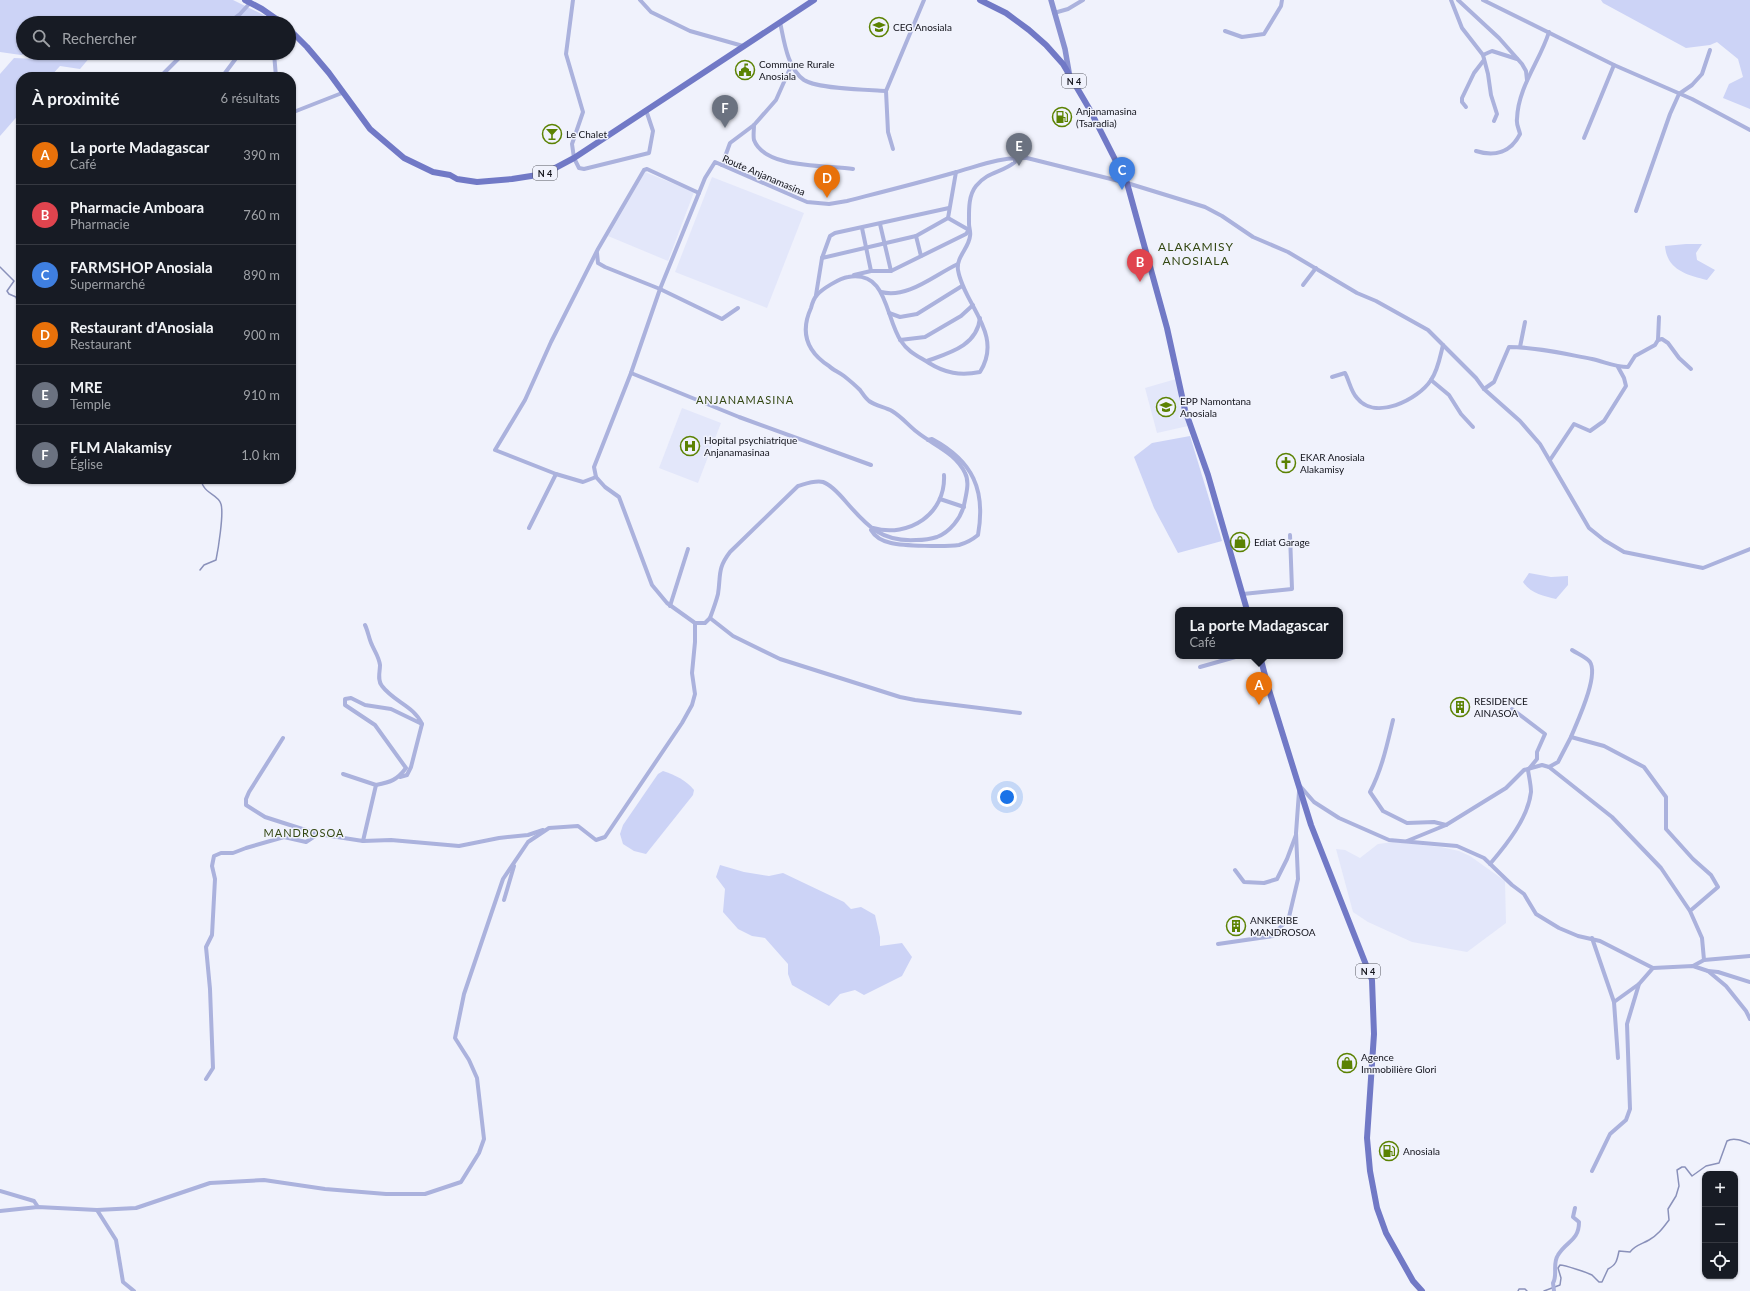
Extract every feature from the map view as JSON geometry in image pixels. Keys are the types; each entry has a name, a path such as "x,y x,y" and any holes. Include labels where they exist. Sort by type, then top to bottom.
{"main road":[{"name":"N 4","path":"296,36 329,73 342,93 370,129 381,140 404,158 433,172 477,182 544,174 574,158 646,109 814,0"},
{"name":"N 4","path":"980,0 1006,13 1029,30 1050,49 1069,72 1127,183 1165,320 1185,410 1208,475 1246,607"},
{"path":"247,2 270,16"},
{"name":"N 4","path":"1261,659 1311,825 1372,980 1374,1034 1367,1138 1370,1171 1377,1208 1386,1233 1413,1281 1422,1291"}],"street":[{"path":"573,0 566,54 583,112 572,144 574,158 579,168 584,169 649,153 653,131 646,109"},
{"path":"640,0 651,12 690,31 743,46"},
{"path":"893,149 888,132 886,92 924,0"},
{"path":"1051,0 1065,49 1069,72"},
{"path":"1054,13 1068,9 1083,0"},
{"path":"1225,31 1242,37 1264,34 1281,6 1282,0"},
{"path":"1451,0 1462,28 1484,55 1491,95 1497,114 1494,121"},
{"path":"1458,0 1491,30 1518,60 1526,71 1527,80"},
{"path":"1484,0 1614,65 1692,99 1750,130"},
{"path":"237,16 247,2"},
{"path":"780,22 788,56 798,74 804,80 816,85 886,92"},
{"path":"1476,151 1486,154 1493,154 1510,148 1516,142 1520,134 1516,120 1524,87 1544,47 1548,32"},
{"path":"1636,211 1670,114 1679,94 1692,85 1702,74 1710,50"},
{"path":"1484,55 1492,51 1518,60"},
{"path":"164,72 177,60"},
{"path":"226,72 235,60"},
{"path":"275,60 276,72"},
{"path":"1466,107 1462,102 1462,98 1474,73 1484,60"},
{"path":"722,165 730,143 754,125 780,92 788,70 792,64"},
{"path":"1584,138 1614,65"},
{"path":"296,111 342,93"},
{"path":"754,125 754,141 763,152 773,157 814,166 853,169"},
{"path":"881,292 892,295 904,292 958,264 970,240 971,194 977,185 988,175 1010,166 1015,162 1015,158"},
{"name":"Route Anjanamasina","path":"596,477 594,467 631,372 660,289 699,192 709,170 715,162 807,202 829,204 846,201 985,163 1015,158 1027,158 1127,183 1178,200 1205,207 1253,237 1288,252 1357,293 1376,300 1428,330 1476,378 1484,389 1520,421 1540,444 1589,528 1604,540 1624,552 1702,568 1750,549"},
{"path":"699,192 647,169 644,170 598,249 554,335 526,400 495,450 556,474 583,482 596,477 605,487 619,497 652,585 670,606 695,622 705,622 710,618 718,593 720,568 724,559 798,486 822,482 827,485 839,494 869,527 874,535 879,539 890,543 907,545 958,545 972,540 978,535 980,504 973,474 954,452 932,439 928,440"},
{"path":"948,218 956,172"},
{"path":"869,527 880,534 891,538 907,540 938,537 946,532 959,519 964,507 967,486 966,474 951,454 915,431 900,416 868,400 845,377 829,366 810,347 804,328 805,324 816,296 822,258 830,236 949,208"},
{"path":"948,218 970,230"},
{"path":"822,258 916,236 948,218"},
{"path":"880,224 891,271"},
{"path":"862,228 870,271"},
{"path":"816,296 822,290 846,277 870,271 891,271 966,234 970,230"},
{"path":"916,236 921,256"},
{"path":"598,249 596,258 598,263 660,289 722,319 738,308"},
{"path":"846,277 863,277 872,280 881,292 900,340 908,350 939,370 955,374 968,375 980,372 986,358 987,340 980,316 962,286 958,264"},
{"path":"1304,285 1316,268"},
{"path":"889,313 900,317 917,314 962,286"},
{"path":"900,340 925,337 961,316 973,305"},
{"path":"927,361 959,350 976,332 980,316"},
{"path":"1484,389 1494,382 1509,347 1520,347 1584,358 1618,367 1628,366 1635,356 1655,345 1658,340 1659,318"},
{"path":"1520,347 1525,322"},
{"path":"1658,340 1662,339 1668,343 1679,358 1691,369"},
{"path":"1332,377 1345,373 1357,398 1371,408 1387,408 1420,394 1431,380 1439,363 1443,345"},
{"path":"1550,460 1574,424 1590,431 1604,421 1626,386 1624,378 1618,367"},
{"path":"631,372 739,417 871,465"},
{"path":"1431,380 1449,395 1461,414 1473,427"},
{"path":"529,528 556,474"},
{"path":"869,527 884,531 904,529 929,515 937,506 940,499 944,475"},
{"path":"940,499 964,507"},
{"path":"1243,594 1292,589 1290,535"},
{"path":"670,606 688,549"},
{"path":"710,618 733,636 780,658 900,697 1020,713"},
{"path":"282,738 246,799 246,805 265,817 318,834 363,841 391,840 459,846 499,838 528,835 549,828 564,826 578,826 596,840 605,837 682,723 692,705 694,694 692,673 695,622"},
{"path":"343,774 376,785 389,783 407,775 411,767 422,724 418,716 412,710 381,686 378,655 372,645 365,624"},
{"path":"1549,767 1558,762 1571,737 1588,691 1593,672 1591,664 1586,658 1572,650"},
{"path":"1200,666 1227,659"},
{"path":"400,777 406,768 390,743 375,725 345,705 344,699 351,698 365,705 391,709 422,724"},
{"path":"1512,710 1545,734 1537,752 1538,759 1528,770"},
{"path":"1393,720 1387,741 1387,751 1370,792 1383,812 1407,823 1434,822 1446,825"},
{"path":"1571,737 1604,746 1644,767 1666,797 1666,829 1693,859 1711,875 1718,887 1690,911"},
{"path":"1405,841 1446,825 1506,788 1524,770 1542,765 1549,767 1612,817 1661,868 1690,911 1702,938 1704,960"},
{"path":"1490,864 1513,836 1529,802 1531,790 1528,770"},
{"path":"1218,944 1273,936 1284,925 1289,917 1298,879 1296,833 1299,802 1298,784"},
{"path":"1298,784 1314,802 1339,818 1389,840 1456,846 1484,858 1512,885 1524,894 1536,914 1578,936 1592,938 1653,968 1693,966 1750,982"},
{"path":"363,841 376,785"},
{"path":"0,1211 38,1207 97,1210 136,1208 210,1183 264,1180 325,1189 386,1194 425,1194 461,1182 479,1153 484,1140 477,1078 469,1060 455,1038 464,994 503,879 528,842 549,828"},
{"path":"1235,870 1244,882 1264,883 1277,878 1287,859 1296,833"},
{"path":"206,1079 213,1068 210,989 206,947 212,936 215,879 212,866 214,856 221,853 232,853 284,837 306,842 318,834"},
{"path":"504,900 516,861"},
{"path":"1592,938 1614,1002 1618,1058"},
{"path":"1693,966 1704,960 1750,956"},
{"path":"1614,1002 1639,984 1653,968"},
{"path":"1708,971 1726,986 1746,1011 1750,1019"},
{"path":"1592,1172 1610,1134 1626,1120 1630,1109 1627,1024 1639,984"},
{"path":"0,1191 34,1201 38,1207"},
{"path":"1554,1291 1553,1283 1556,1278 1555,1262 1558,1255 1577,1236 1579,1230 1579,1222 1573,1217 1574,1208"},
{"path":"97,1210 116,1240 123,1282 134,1291"}],"shaded area":[{"path":"0,0 233,0 266,16 16,16 16,54 0,52"},
{"path":"1601,0 1750,0 1750,109 1723,98 1729,84 1743,77 1738,59 1717,42 1710,45 1686,48 1603,3"},
{"path":"14,58 16,58 16,60 88,60 80,69 60,66 55,72 16,72 16,118 0,136 0,74"},
{"path":"645,172 694,192 668,261 608,236"},
{"path":"712,177 804,213 767,308 675,272"},
{"path":"1702,244 1696,253 1697,260 1715,270 1707,280 1692,276 1679,270 1670,261 1665,246"},
{"name":"EPP Namontana Anosiala","path":"1176,379 1188,426 1157,433 1145,388"},
{"name":"Hopital psychiatrique Anjanamasinaa","path":"682,408 721,423 698,483 659,468"},
{"path":"1190,436 1222,541 1178,553 1154,508 1134,457 1152,443"},
{"path":"1529,573 1551,577 1568,576 1568,585 1556,599 1542,595 1529,589 1523,582"},
{"path":"663,771 676,776 687,783 694,790 693,795 646,854 634,851 623,844 620,834 623,825 658,774"},
{"path":"1393,842 1441,847 1459,851 1470,856 1505,881 1506,923 1467,952 1412,942 1368,922 1353,912 1336,849 1345,850 1360,858 1378,844"},
{"path":"720,865 744,872 769,876 783,873 844,902 851,909 861,907 875,915 880,937 880,946 902,943 912,957 902,976 864,995 855,990 840,994 829,1006 792,985 788,974 788,964 765,938 752,936 738,929 723,912 725,889 716,877"}],"waterway":[{"path":"0,267 14,281 7,291 9,294 16,297"},
{"path":"200,570 204,565 216,560 222,516 220,501 202,484"},
{"path":"1544,1291 1560,1285 1561,1278 1558,1268 1560,1265 1590,1274 1599,1282 1602,1282 1608,1269 1616,1262 1619,1251 1630,1252 1636,1246 1655,1236 1669,1220 1668,1209 1676,1196 1679,1186 1677,1170 1685,1167 1692,1176 1706,1166 1719,1163 1727,1141 1733,1139 1750,1144"},
{"path":"1518,1291 1519,1289 1525,1289 1527,1291"}],"place":[{"name":"CEG Anosiala","path":"879,27"},
{"name":"Commune Rurale Anosiala","path":"745,70"},
{"name":"Anjanamasina (Tsaradia)","path":"1062,117"},
{"name":"FLM Alakamisy","path":"725,128"},
{"name":"Le Chalet","path":"552,134"},
{"name":"MRE","path":"1019,166"},
{"name":"FARMSHOP Anosiala","path":"1122,190"},
{"name":"Restaurant d'Anosiala","path":"827,198"},
{"name":"Pharmacie Amboara","path":"1140,282"},
{"name":"EPP Namontana Anosiala","path":"1166,407"},
{"name":"Hopital psychiatrique Anjanamasinaa","path":"690,446"},
{"name":"EKAR Anosiala Alakamisy","path":"1286,463"},
{"name":"Ediat Garage","path":"1240,542"},
{"name":"La porte Madagascar","path":"1259,705"},
{"name":"RESIDENCE AINASOA","path":"1460,707"},
{"name":"ANKERIBE MANDROSOA","path":"1236,926"},
{"name":"Agence Immobilière Glori","path":"1347,1063"},
{"name":"Anosiala","path":"1389,1151"}],"district":[{"name":"ALAKAMISY ANOSIALA","path":"1196,253"},
{"name":"ANJANAMASINA","path":"745,399"},
{"name":"MANDROSOA","path":"304,832"}]}
